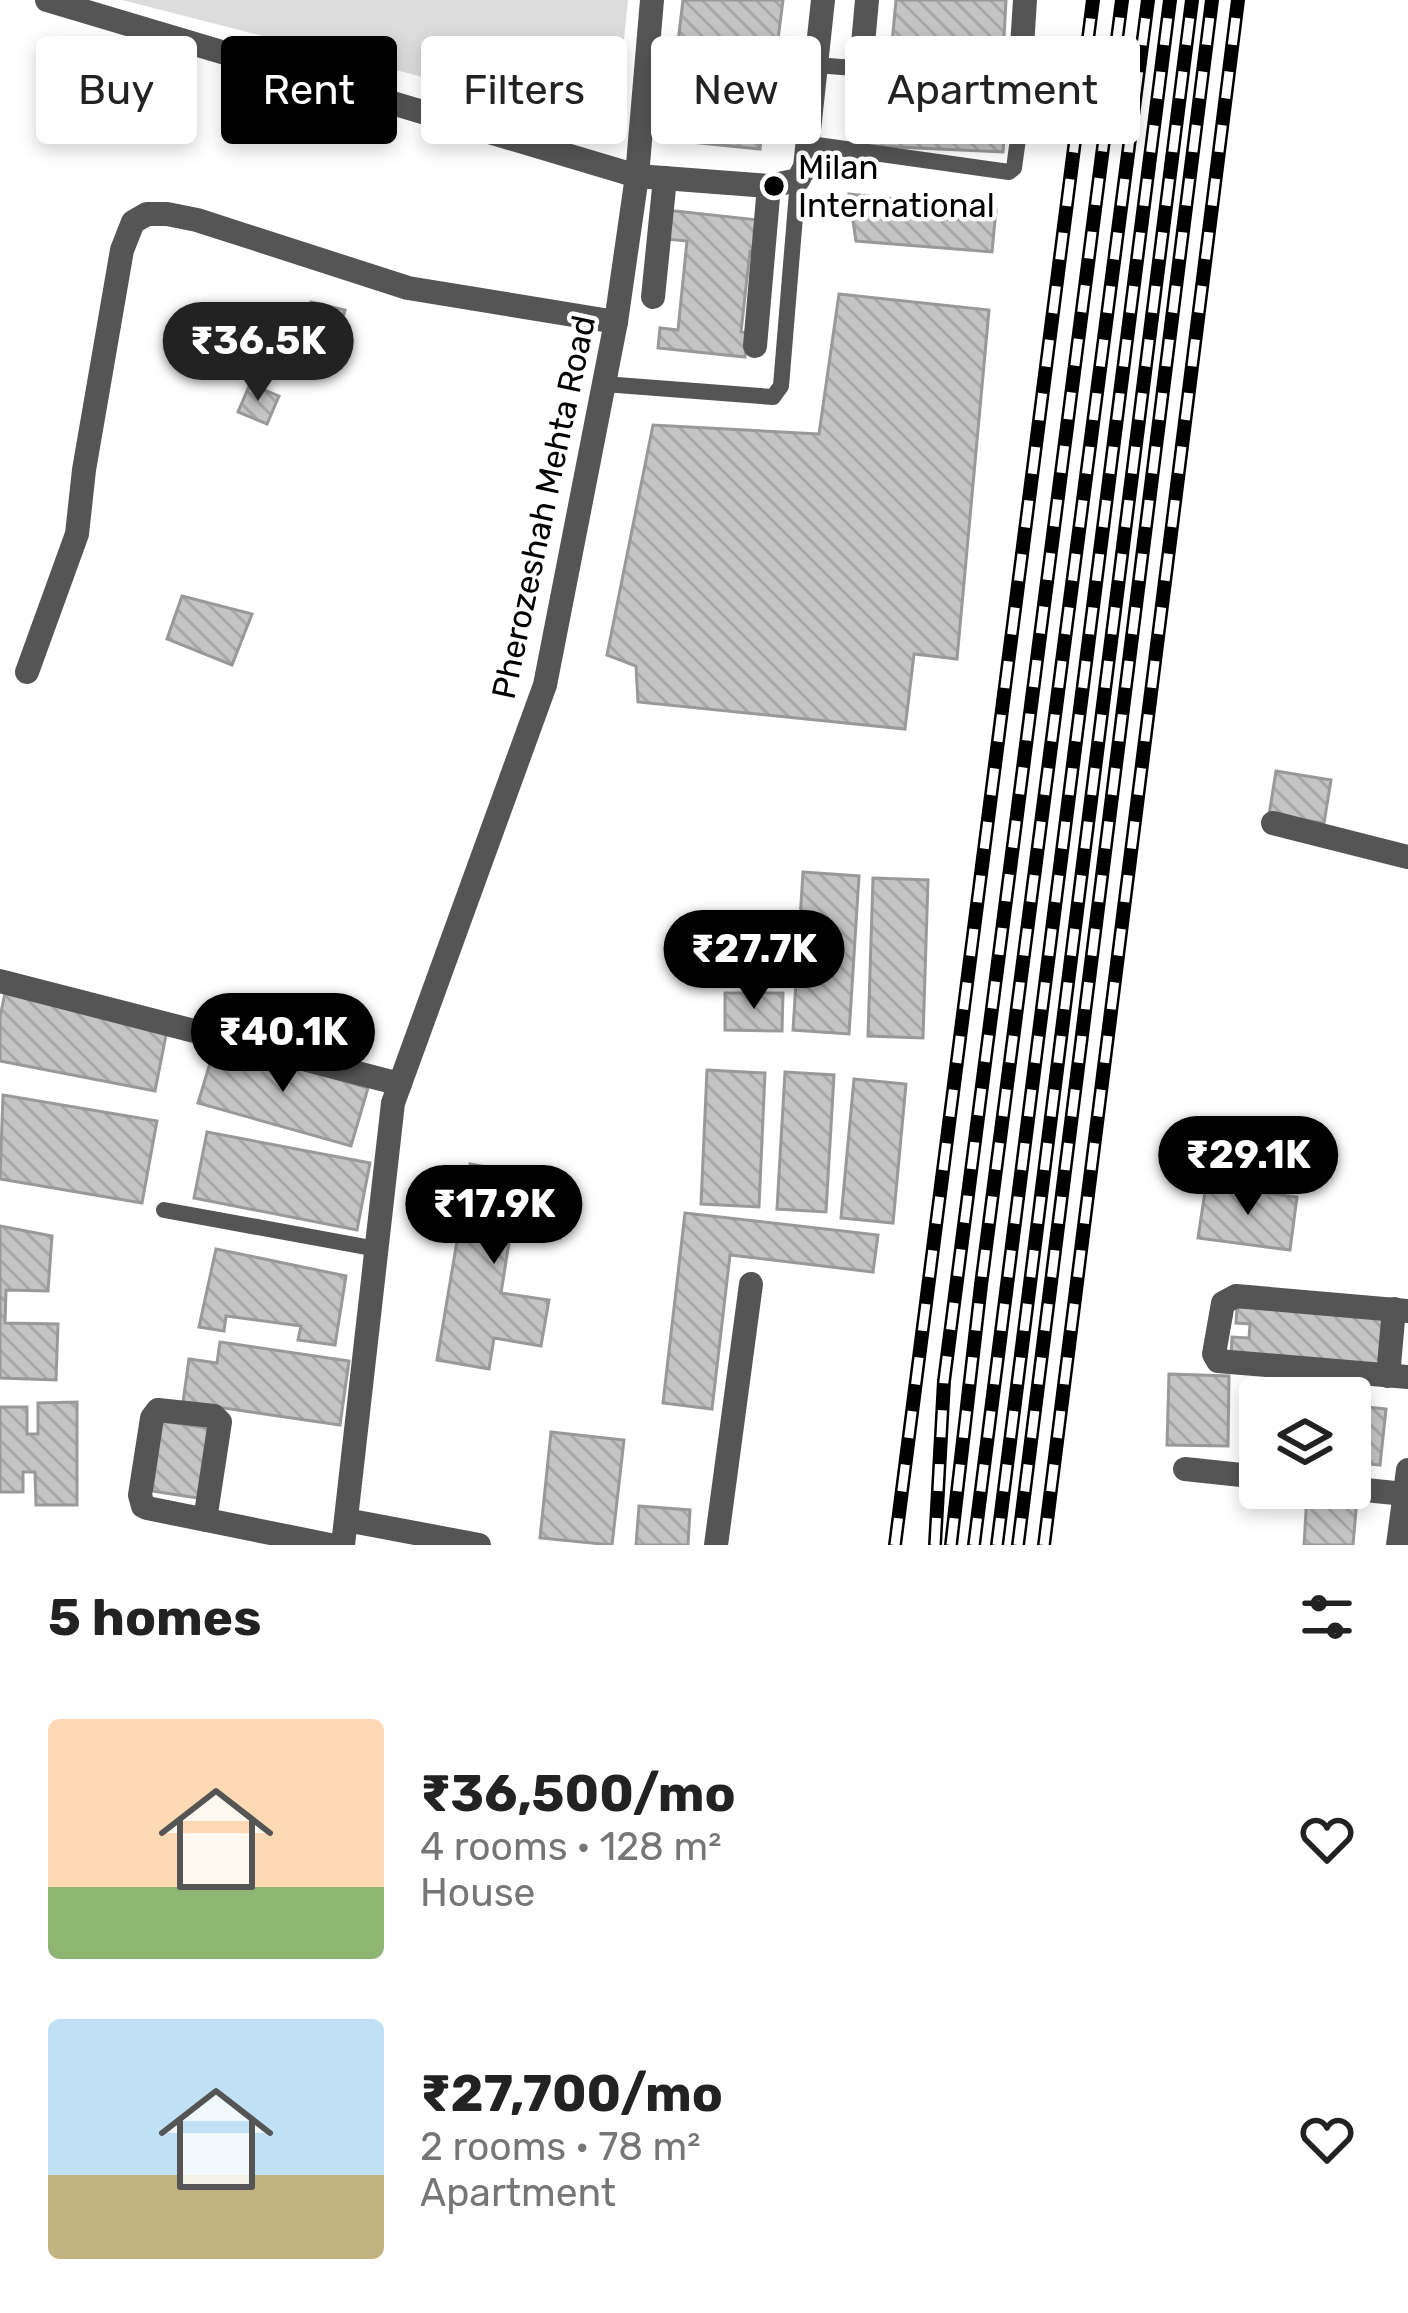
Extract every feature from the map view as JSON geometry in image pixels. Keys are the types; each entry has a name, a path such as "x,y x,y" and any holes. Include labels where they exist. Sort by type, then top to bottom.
{"street":[{"path":"47,0 637,176 780,184"},
{"name":"Pherozeshah Mehta Road","path":"345,1533 393,1103 545,685 616,322 637,176 652,0"},
{"path":"819,36 823,0"},
{"path":"867,0 862,44 869,55 1011,67 1021,62 1025,0"},
{"path":"754,346 780,184 810,144"},
{"path":"652,296 665,178"},
{"path":"27,672 77,534 122,250 133,222 147,214 197,220 408,288 616,322"},
{"path":"1273,823 1408,857"},
{"path":"0,981 400,1084"},
{"path":"716,1545 751,1284"},
{"path":"1236,1296 1401,1310 1398,1377 1218,1361 1214,1354 1223,1303 1236,1296"},
{"path":"205,1520 220,1422 214,1416 158,1409 152,1418 141,1502 147,1508 205,1520 330,1545"},
{"path":"1185,1469 1239,1475"},
{"path":"1371,1485 1406,1482 1398,1545"},
{"path":"345,1533 479,1545"}],"lane":[{"path":"810,144 1010,172 1025,88 1019,81 821,65"},
{"path":"604,384 773,397 781,386 780,184"},
{"path":"164,1210 377,1249"}],"shaded area":[{"path":"122,0 628,0 624,36 421,36 421,76 397,70 397,36 263,36"}],"building":[{"path":"683,0 783,0 778,36 679,36"},
{"path":"896,0 1006,0 1004,36 893,36"},
{"path":"710,144 761,144 760,149"},
{"path":"852,144 1004,144 1003,152"},
{"path":"849,194 996,210 992,252 856,241"},
{"path":"666,210 758,220 741,332 748,333 745,357 658,348 660,328 678,330 687,241 664,239"},
{"path":"839,294 989,310 957,659 914,654 905,729 638,702 636,666 607,655 653,425 819,434"},
{"path":"311,302 345,310 338,335 305,327"},
{"path":"250,384 279,396 267,424 238,412"},
{"path":"182,596 252,614 232,665 167,639"},
{"path":"1276,771 1331,780 1324,823 1269,815"},
{"path":"803,872 859,876 849,1034 793,1030"},
{"path":"873,878 928,880 923,1038 868,1036"},
{"path":"5,993 168,1025 155,1091 0,1061"},
{"path":"725,993 783,993 782,1031 725,1030"},
{"path":"216,1043 368,1088 351,1146 198,1103"},
{"path":"707,1070 765,1073 759,1207 701,1204"},
{"path":"785,1072 834,1075 826,1212 777,1209"},
{"path":"854,1079 906,1084 893,1223 841,1218"},
{"path":"3,1095 157,1121 142,1203 0,1179"},
{"path":"207,1132 370,1163 357,1230 194,1198"},
{"path":"470,1164 516,1172 514,1187 567,1196 560,1238 511,1230 501,1293 549,1300 541,1346 494,1338 489,1369 437,1360"},
{"path":"1206,1185 1297,1197 1290,1250 1198,1238"},
{"path":"685,1213 878,1235 873,1272 730,1255 712,1409 663,1403"},
{"path":"0,1226 52,1236 48,1291 6,1290 5,1323 58,1324 56,1380 0,1378"},
{"path":"216,1249 346,1276 335,1345 298,1340 301,1326 226,1316 224,1331 199,1327"},
{"path":"1237,1307 1390,1315 1387,1367 1231,1358 1232,1337 1249,1338 1250,1324 1236,1323"},
{"path":"220,1342 349,1361 340,1425 183,1402 189,1359 217,1363"},
{"path":"1169,1374 1229,1376 1228,1446 1167,1445"},
{"path":"77,1402 77,1505 36,1505 35,1472 23,1472 23,1492 0,1492 0,1407 27,1407 27,1434 38,1434 38,1403"},
{"path":"1371,1407 1386,1409 1380,1465 1371,1464"},
{"path":"162,1421 208,1428 198,1498 152,1491"},
{"path":"551,1432 624,1440 612,1545 540,1538"},
{"path":"639,1506 690,1510 688,1545 636,1545"},
{"path":"1306,1509 1356,1509 1353,1545 1304,1545"}],"railway":[{"path":"895,1545 1093,0"},
{"path":"935,1545 944,1381 1122,0"},
{"path":"951,1545 1148,0"},
{"path":"974,1545 1170,0"},
{"path":"997,1545 1192,0"},
{"path":"1018,1545 1212,0"},
{"path":"1044,1545 1238,0"}],"place":[{"name":"Milan International","path":"774,186"}]}
